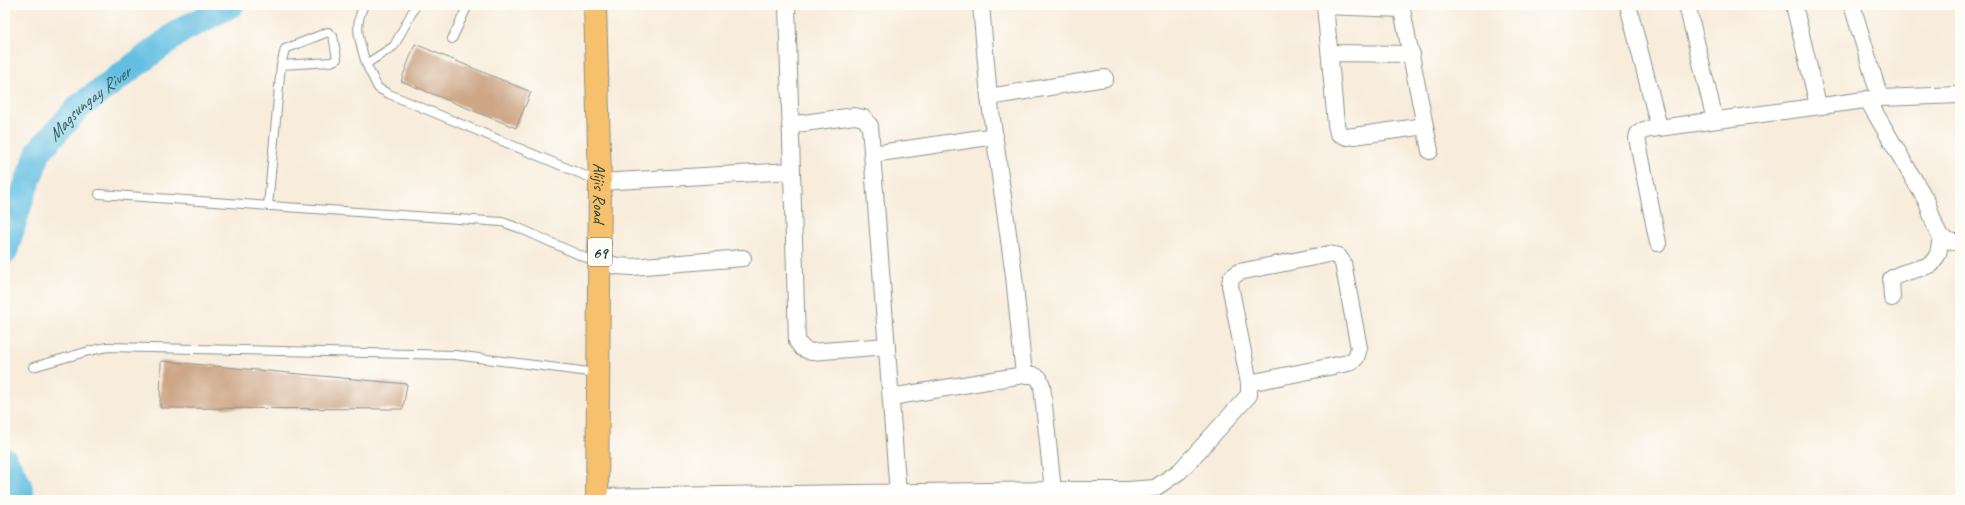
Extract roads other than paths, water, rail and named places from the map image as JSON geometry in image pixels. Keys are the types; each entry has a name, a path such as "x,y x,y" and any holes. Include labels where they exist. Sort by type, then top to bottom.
{"main road":[{"name":"Alijis Road","path":"595,5 600,182 600,374 598,499"}],"street":[{"path":"786,5 797,341 802,348 810,352 887,346"},
{"path":"981,5 989,97 1014,276 1024,376"},
{"path":"1425,126 1347,137 1338,133 1325,5 1401,7 1412,54 1430,151"},
{"path":"1628,5 1659,127"},
{"path":"1687,5 1714,120"},
{"path":"1794,5 1818,105"},
{"path":"1852,5 1874,98 1927,202 1935,226 1941,238 1938,254 1932,264 1910,273 1897,274 1891,279 1892,298"},
{"path":"1330,53 1412,54"},
{"path":"989,97 1105,78"},
{"path":"1658,243 1637,138 1638,134 1644,130 1874,98 1960,95"},
{"path":"790,125 854,116 864,118 870,126 898,494"},
{"path":"873,154 995,136"},
{"path":"600,182 792,172"},
{"path":"1941,238 1954,242 1960,242"},
{"path":"598,499 792,497 1053,490 1128,490 1155,488 1180,471 1243,404 1249,394 1249,383 1230,285 1231,278 1239,272 1330,254 1338,256 1343,263 1359,348 1356,358 1348,364 1249,383"},
{"path":"600,262 616,266 632,267 743,258"},
{"path":"891,397 1024,376 1039,378 1042,386 1053,490"}],"lane":[{"path":"364,5 358,17 358,32 366,64 378,88 389,94 600,182"},
{"path":"366,64 394,46 416,5"},
{"path":"452,39 468,5"},
{"path":"268,206 281,65 285,49 328,32 333,36 337,59 331,62 281,65"},
{"path":"99,194 502,222 600,262"},
{"path":"33,367 107,347 455,355 600,374"}],"waterway":[{"name":"Magsungay River","path":"5,251 20,202 39,151 79,107 182,30 231,5"},
{"name":"Magsungay River","path":"5,460 19,485 22,500"}]}
